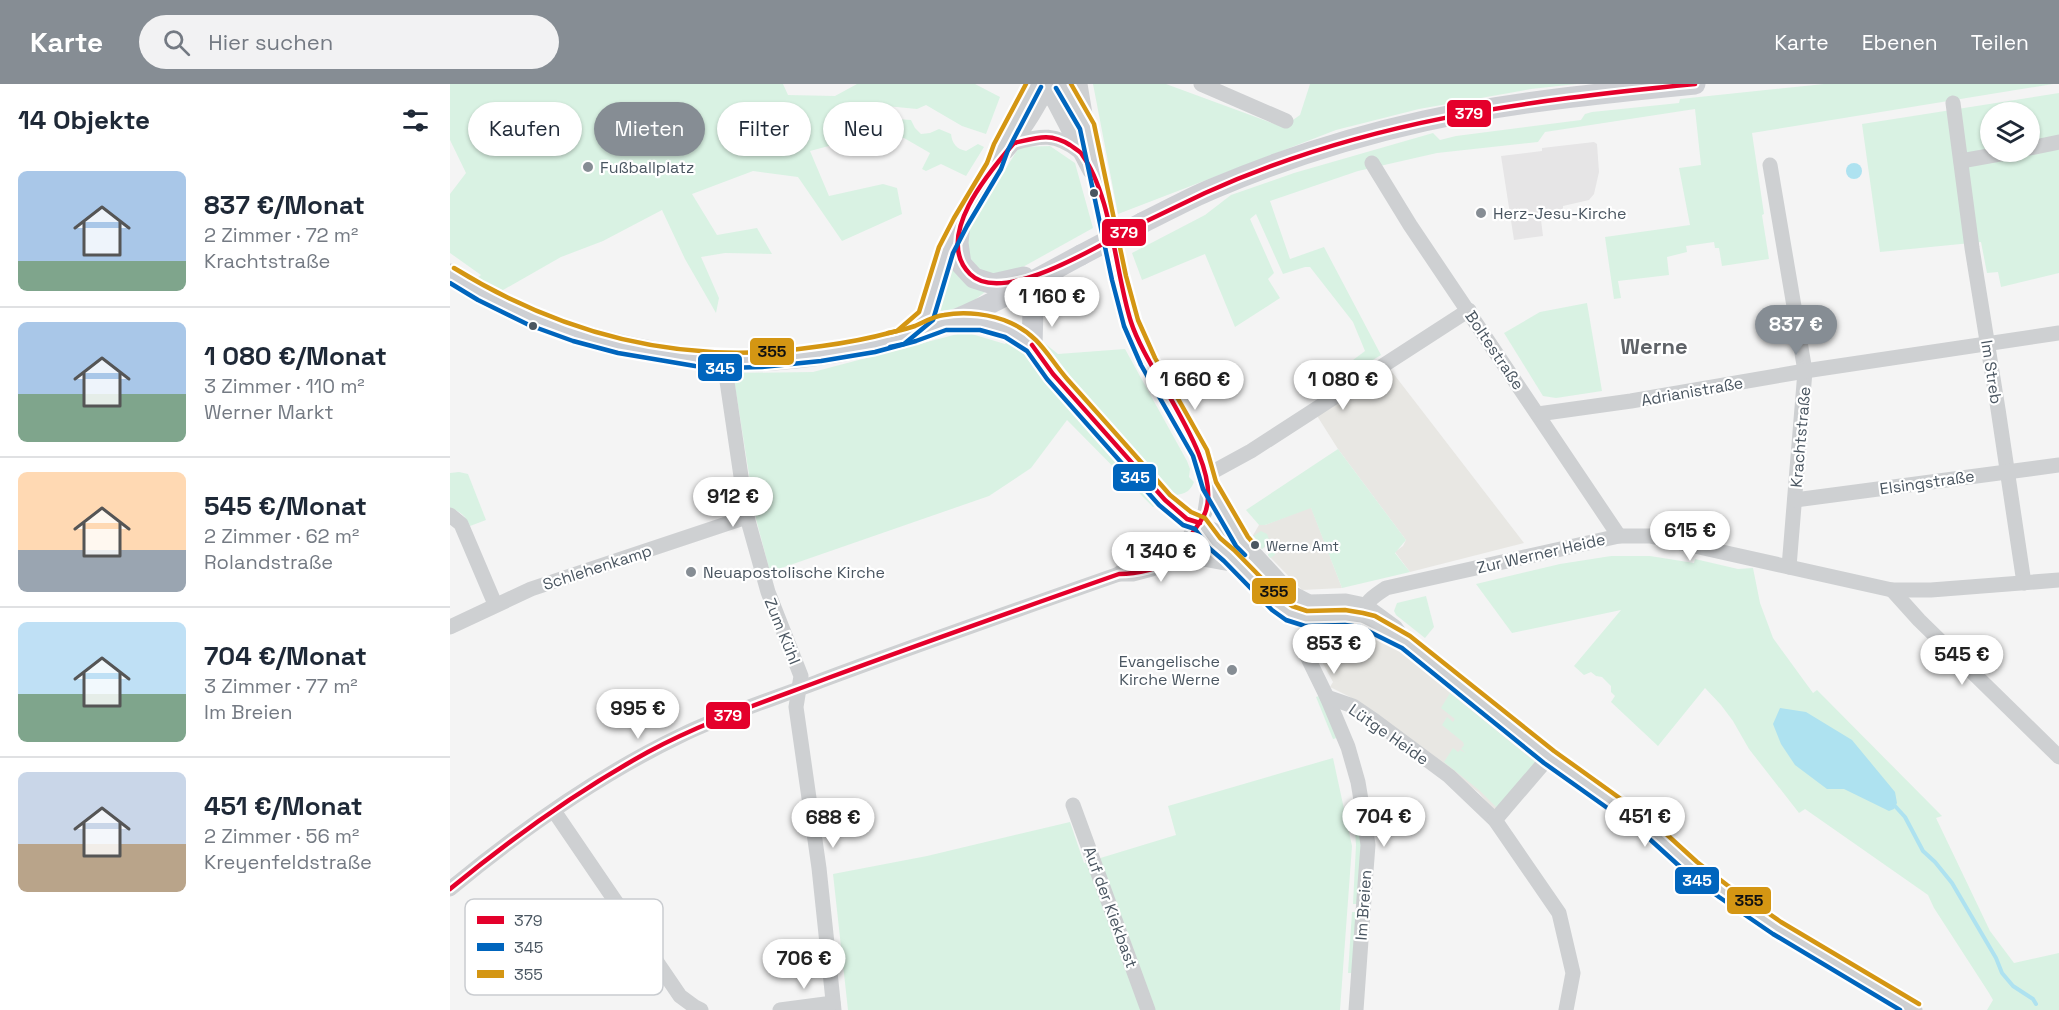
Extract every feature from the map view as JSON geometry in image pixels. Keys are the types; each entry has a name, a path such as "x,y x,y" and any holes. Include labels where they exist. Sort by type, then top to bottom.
{"main road":[{"path":"450,274 481,293 532,318 619,346 724,361 804,356 846,350 900,338 945,322 1000,297 1212,189 1339,144 1424,122 1517,104 1695,84"},
{"path":"960,222 958,243 961,264 974,278 993,284 1056,268"},
{"path":"900,338 926,315 946,250 960,222"},
{"path":"1032,345 1033,310 1036,300 1056,268"},
{"path":"945,322 981,322 1008,330 1032,345"}],"street":[{"path":"1062,84 1087,126"},
{"path":"1080,84 1099,187 1131,322 1148,361 1200,453 1208,480 1242,542 1290,592 1309,602 1346,601 1364,613 1371,623 1406,642 1549,757 1648,828 1692,868 1746,907 1915,1010"},
{"path":"1201,84 1286,121"},
{"path":"1042,86 1054,102 1099,187"},
{"path":"960,222 994,166 1014,143 1042,86"},
{"path":"994,166 1001,147 1042,86"},
{"name":"Im Streb","path":"1953,103 1972,248 2024,583"},
{"path":"1014,143 1045,136 1060,139 1080,152"},
{"path":"2040,146 2059,142"},
{"path":"1960,161 1980,157"},
{"name":"Boltestraße","path":"1372,164 1410,225 1620,536"},
{"name":"Krachtstraße","path":"1770,165 1805,371 1789,567"},
{"path":"1208,480 1469,310"},
{"name":"Adrianistraße","path":"1538,414 2059,333"},
{"path":"1032,345 1053,374 1165,500 1187,519 1242,542"},
{"name":"Zum Kühl","path":"724,361 747,517 768,592 801,676 796,707 819,868 833,1006"},
{"name":"Elsingstraße","path":"1795,500 2059,465"},
{"path":"1176,558 1205,512 1208,480"},
{"path":"450,515 461,524 495,604"},
{"name":"Schlehenkamp","path":"450,627 495,604 564,577 747,517"},
{"path":"1200,523 1214,543 1229,555 1276,604 1289,613 1306,619 1345,617 1364,613"},
{"name":"Zur Werner Heide","path":"1364,613 1368,600 1386,588 1620,536 1650,536 1892,590 1931,590 2059,580"},
{"path":"1119,574 1129,564 1184,543"},
{"path":"450,888 490,855 600,779 680,736 756,704 1119,574 1133,574 1152,569 1176,558 1204,559 1237,565"},
{"path":"1892,590 1919,620 2059,757"},
{"path":"1309,602 1304,650 1327,697"},
{"name":"Lütge Heide","path":"1327,697 1353,706 1375,721 1449,776 1495,820 1559,913 1573,972 1566,1010"},
{"name":"Im Breien","path":"1327,697 1348,747 1358,782 1368,845 1356,1010"},
{"path":"1495,820 1549,757"},
{"name":"Auf der Kiekbast","path":"1074,805 1148,1010"},
{"path":"554,811 614,899"},
{"path":"663,971 680,996 701,1010"},
{"path":"780,1010 833,1006"}],"shaded area":[{"path":"1594,142 1597,144 1599,172 1594,194 1589,200 1563,206 1563,209 1540,212 1543,236 1514,240 1501,156 1542,151 1542,148"},
{"path":"1386,364 1524,543 1410,572 1395,552 1403,546 1406,540 1338,449 1314,411"},
{"path":"1311,507 1342,588 1302,590 1268,555 1270,552 1265,547 1262,549 1252,537 1259,525 1265,525"},
{"path":"1326,631 1364,632 1394,645 1547,767 1494,810 1478,792 1350,697 1330,687 1333,682 1321,660 1318,642 1318,633"}],"green space":[{"path":"450,84 783,84 788,95 835,96 857,84 975,84 1000,97 986,134 962,126 926,105 917,109 904,108 904,102 823,102 823,148 811,151 811,102 717,102 717,156 811,156 811,153 829,196 883,184 897,188 902,214 842,241 798,177 753,171 692,194 717,235 757,228 772,254 725,253 701,257 719,298 716,313 685,259 662,210 603,241 561,257 496,294 477,278 481,275 450,253 450,194 466,173 450,140"},
{"path":"1093,84 1166,84 1283,127 1300,115 1310,84 1577,84 1531,89 1419,109 1336,130 1118,214"},
{"path":"1824,84 2053,84 1752,133 1769,259 1722,266 1719,248 1715,248 1714,242 1686,246 1687,252 1667,257 1669,275 1618,281 1621,298 1614,299 1605,237 1690,225 1679,168 1701,165 1695,109 1545,132 1538,142 1437,153 1358,171 1270,201 1290,259 1324,247 1381,355 1345,377 1341,369 1365,351 1353,322 1310,267 1283,274 1256,214 1250,219 1274,273 1268,279 1280,298 1235,327 1205,254 1142,280 1132,253 1205,215 1231,195 1294,173 1433,133 1440,140 1581,120 1585,114 1592,112 1679,103 1680,99"},
{"path":"2059,93 2059,273 2001,287 1998,272 1987,273 1981,242 1880,252 1862,124 1980,105 1980,162 2040,162 2040,102 2002,102"},
{"path":"904,119 911,120 921,134 939,129 951,134 954,143 963,150 966,151 978,144 984,147 966,176 941,164 926,171 922,169 930,153 904,138"},
{"path":"1050,146 1075,163 1093,228 1003,278 972,302 932,317 970,227 1019,147"},
{"path":"1587,303 1602,391 1556,398 1543,396 1504,333 1540,312"},
{"path":"1021,324 1058,354 1125,349 1187,461 1190,469 1189,477 1194,482 1190,489 1153,507 1067,420 1031,468 989,496 770,572 756,519 733,373 813,372 965,332 1005,344"},
{"path":"1338,449 1406,540 1395,553 1410,572 1342,588 1311,508 1265,525 1259,525 1246,510"},
{"path":"450,473 468,474 486,520 470,526 462,514 450,508"},
{"path":"1261,531 1267,534 1270,542 1276,546 1275,555 1270,558 1268,555 1270,552 1265,546 1262,549 1252,537"},
{"path":"1611,556 1650,556 1694,563 1695,559 1738,569 1753,568 1760,603 1773,638 1813,693 1817,690 1942,816 1936,818 1990,931 2014,963 2059,953 2059,1010 1987,1010 1993,1000 1928,895 1805,809 1799,813 1749,749 1721,705 1705,688 1658,746 1611,702 1615,696 1611,692 1611,686 1602,677 1591,672 1584,675 1574,666 1621,610 1512,633 1476,584 1560,564"},
{"path":"1426,596 1434,627 1425,638 1394,611 1397,603"},
{"path":"1450,693 1536,763 1498,809 1479,790 1444,762 1453,748 1458,752 1460,750 1466,753 1461,749 1463,742 1442,725 1447,717 1453,722 1455,719 1441,708"},
{"path":"1319,696 1337,738 1333,739 1316,697"},
{"path":"1333,758 1352,846 1340,1010 848,1010 833,874 927,856 1070,822 1084,863 1176,835 1168,806"},
{"path":"1355,830 1360,830 1361,844 1358,904 1353,904"},
{"path":"1352,912 1357,912 1353,973 1348,973"}],"water":[{"path":"1854,163 1862,171 1854,179 1846,171"},
{"path":"1780,708 1806,712 1852,740 1895,792 1897,803 1894,809 1889,811 1844,789 1827,789 1795,765 1781,744 1773,724"}],"waterway":[{"path":"1895,806 1905,817 1923,851 1952,883 1996,958 2002,973 2013,986 2033,999 2036,1004"}],"transit line":[{"name":"355","path":"888,333 897,331 919,312 939,247 987,163 994,144 1026,84"},
{"name":"355","path":"1071,84 1094,124 1126,276 1138,320 1155,358 1207,450 1216,482 1255,545"},
{"name":"379","path":"1014,143 979,187 961,224 958,242 960,259 970,274 985,282 1004,283 1050,270 1205,193 1265,168 1324,148 1385,131 1506,107 1695,84"},
{"name":"345","path":"890,347 904,344 933,320 953,253 1001,169 1008,150 1041,87"},
{"name":"345","path":"1056,88 1080,129 1124,326 1141,365 1193,456 1203,489 1236,546 1245,555"},
{"name":"379","path":"450,889 570,799 670,741 736,712 1119,574 1156,568 1179,554 1205,513 1208,493 1204,469 1195,444 1152,366 1131,322 1100,190 1081,153 1063,141 1043,137 1014,143"},
{"name":"355","path":"454,268 497,292 585,329 630,341 677,349 773,352 822,346 881,335 952,314 987,315 1021,328 1037,341 1068,380 1170,495 1191,512 1205,518 1220,538 1281,598 1292,606 1307,611 1345,610 1375,616 1410,636 1554,751 1653,822 1697,862 1727,885 1781,922 1919,1004"},
{"name":"345","path":"450,283 478,300 529,325 573,341 618,353 695,366 762,367 821,361 875,352 946,330 980,330 1005,337 1027,351 1047,379 1159,505 1183,525 1195,529 1209,548 1272,610 1286,620 1305,626 1360,627 1402,648 1544,763 1644,834 1687,873 1719,897 1773,934 1900,1010"},
{"name":"379","path":"1032,345 1053,374 1165,500 1187,519 1200,523"}],"place":[{"name":"Fußballplatz","path":"588,167"},
{"name":"Herz-Jesu-Kirche","path":"1481,213"},
{"name":"Werne Amt","path":"1255,545"},
{"name":"Neuapostolische Kirche","path":"691,572"},
{"name":"Evangelische Kirche Werne","path":"1232,670"}],"district":[{"name":"Werne","path":"1654,346"}]}
